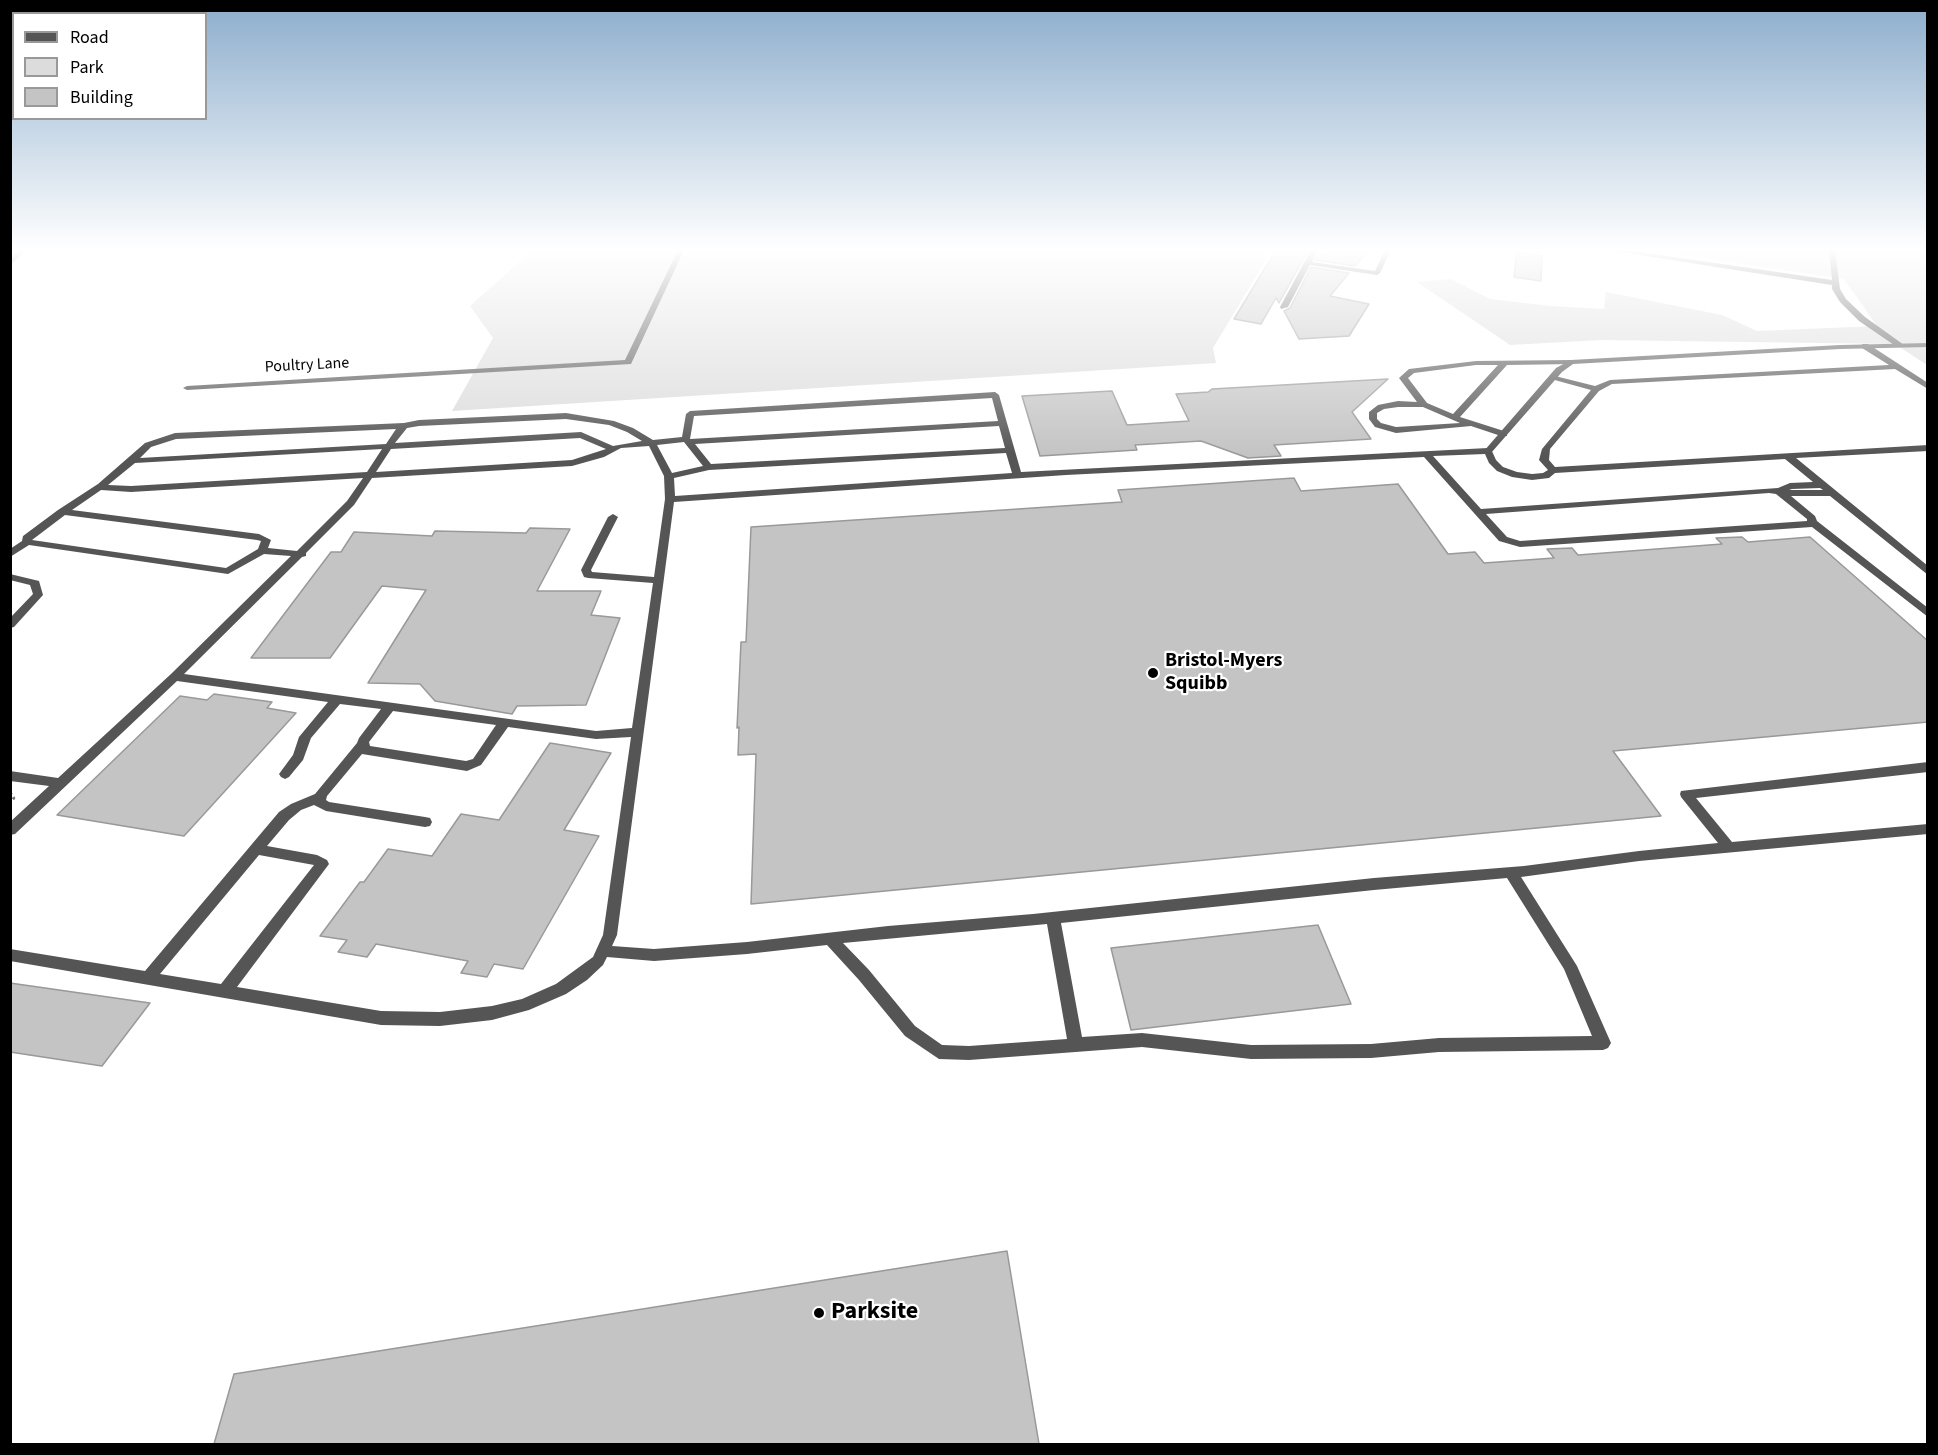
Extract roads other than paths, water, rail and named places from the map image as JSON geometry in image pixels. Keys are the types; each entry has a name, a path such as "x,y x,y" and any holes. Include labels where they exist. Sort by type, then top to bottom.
{"street":[{"name":"Poultry Lane","path":"187,388 628,362 649,318"},
{"path":"1861,318 1900,345"},
{"path":"1424,405 1403,378 1412,371 1505,362 1571,362 1864,346 1928,345"},
{"path":"1864,346 1928,387"},
{"path":"1454,418 1505,362"},
{"path":"670,499 1017,476 1488,451 1554,377 1571,362"},
{"path":"1553,470 1544,460 1546,449 1596,389 1610,382 1895,367"},
{"path":"1554,377 1596,389"},
{"path":"709,467 687,441 690,414 995,394 1017,476"},
{"path":"1473,425 1396,430 1378,425 1372,419 1373,412 1381,407 1398,404 1424,405 1473,425 1503,434"},
{"path":"10,554 27,542 27,538 100,486 148,445 175,436 566,416 611,423 652,443 669,476 670,499 610,935 598,961 582,975 561,989 524,1005 492,1013 440,1019 381,1018 10,955"},
{"path":"100,486 131,489 572,463 619,446 1003,423"},
{"path":"10,830 175,677 302,554 351,503 404,426"},
{"path":"134,459 581,435 613,449"},
{"path":"1488,451 1492,461 1500,469 1515,475 1546,476 1553,470 1928,448"},
{"path":"669,476 709,467 1010,450"},
{"path":"1427,455 1503,539 1520,544 1808,525 1812,522"},
{"path":"1787,456 1928,572"},
{"path":"1779,491 1790,486 1821,484"},
{"path":"1479,512 1769,490 1794,494 1831,492"},
{"path":"1779,491 1812,518 1812,522 1928,614"},
{"path":"62,512 259,537 266,540 262,551"},
{"path":"613,517 586,570 588,575 658,580"},
{"path":"27,542 228,571 262,551 302,554"},
{"path":"10,577 35,583 38,595 10,625"},
{"path":"175,677 596,735 637,732"},
{"path":"285,774 299,757 305,737 337,699"},
{"path":"390,706 319,802 326,806 425,822"},
{"path":"362,746 365,750 467,766 477,762 505,722"},
{"path":"1728,848 1686,794 1928,767"},
{"path":"10,776 61,783"},
{"path":"148,978 284,816 296,807 321,797"},
{"path":"604,951 654,955 830,939 1928,829"},
{"path":"224,992 322,864 317,860 255,849"},
{"path":"830,939 910,1030 939,1052 969,1053 1142,1041 1263,1052 1371,1051 1440,1045 1603,1043 1570,966 1511,872"},
{"path":"1053,918 1076,1046"}],"place":[{"name":"Bristol-Myers Squibb","path":"1153,673"},
{"name":"Parksite","path":"819,1313"}]}
